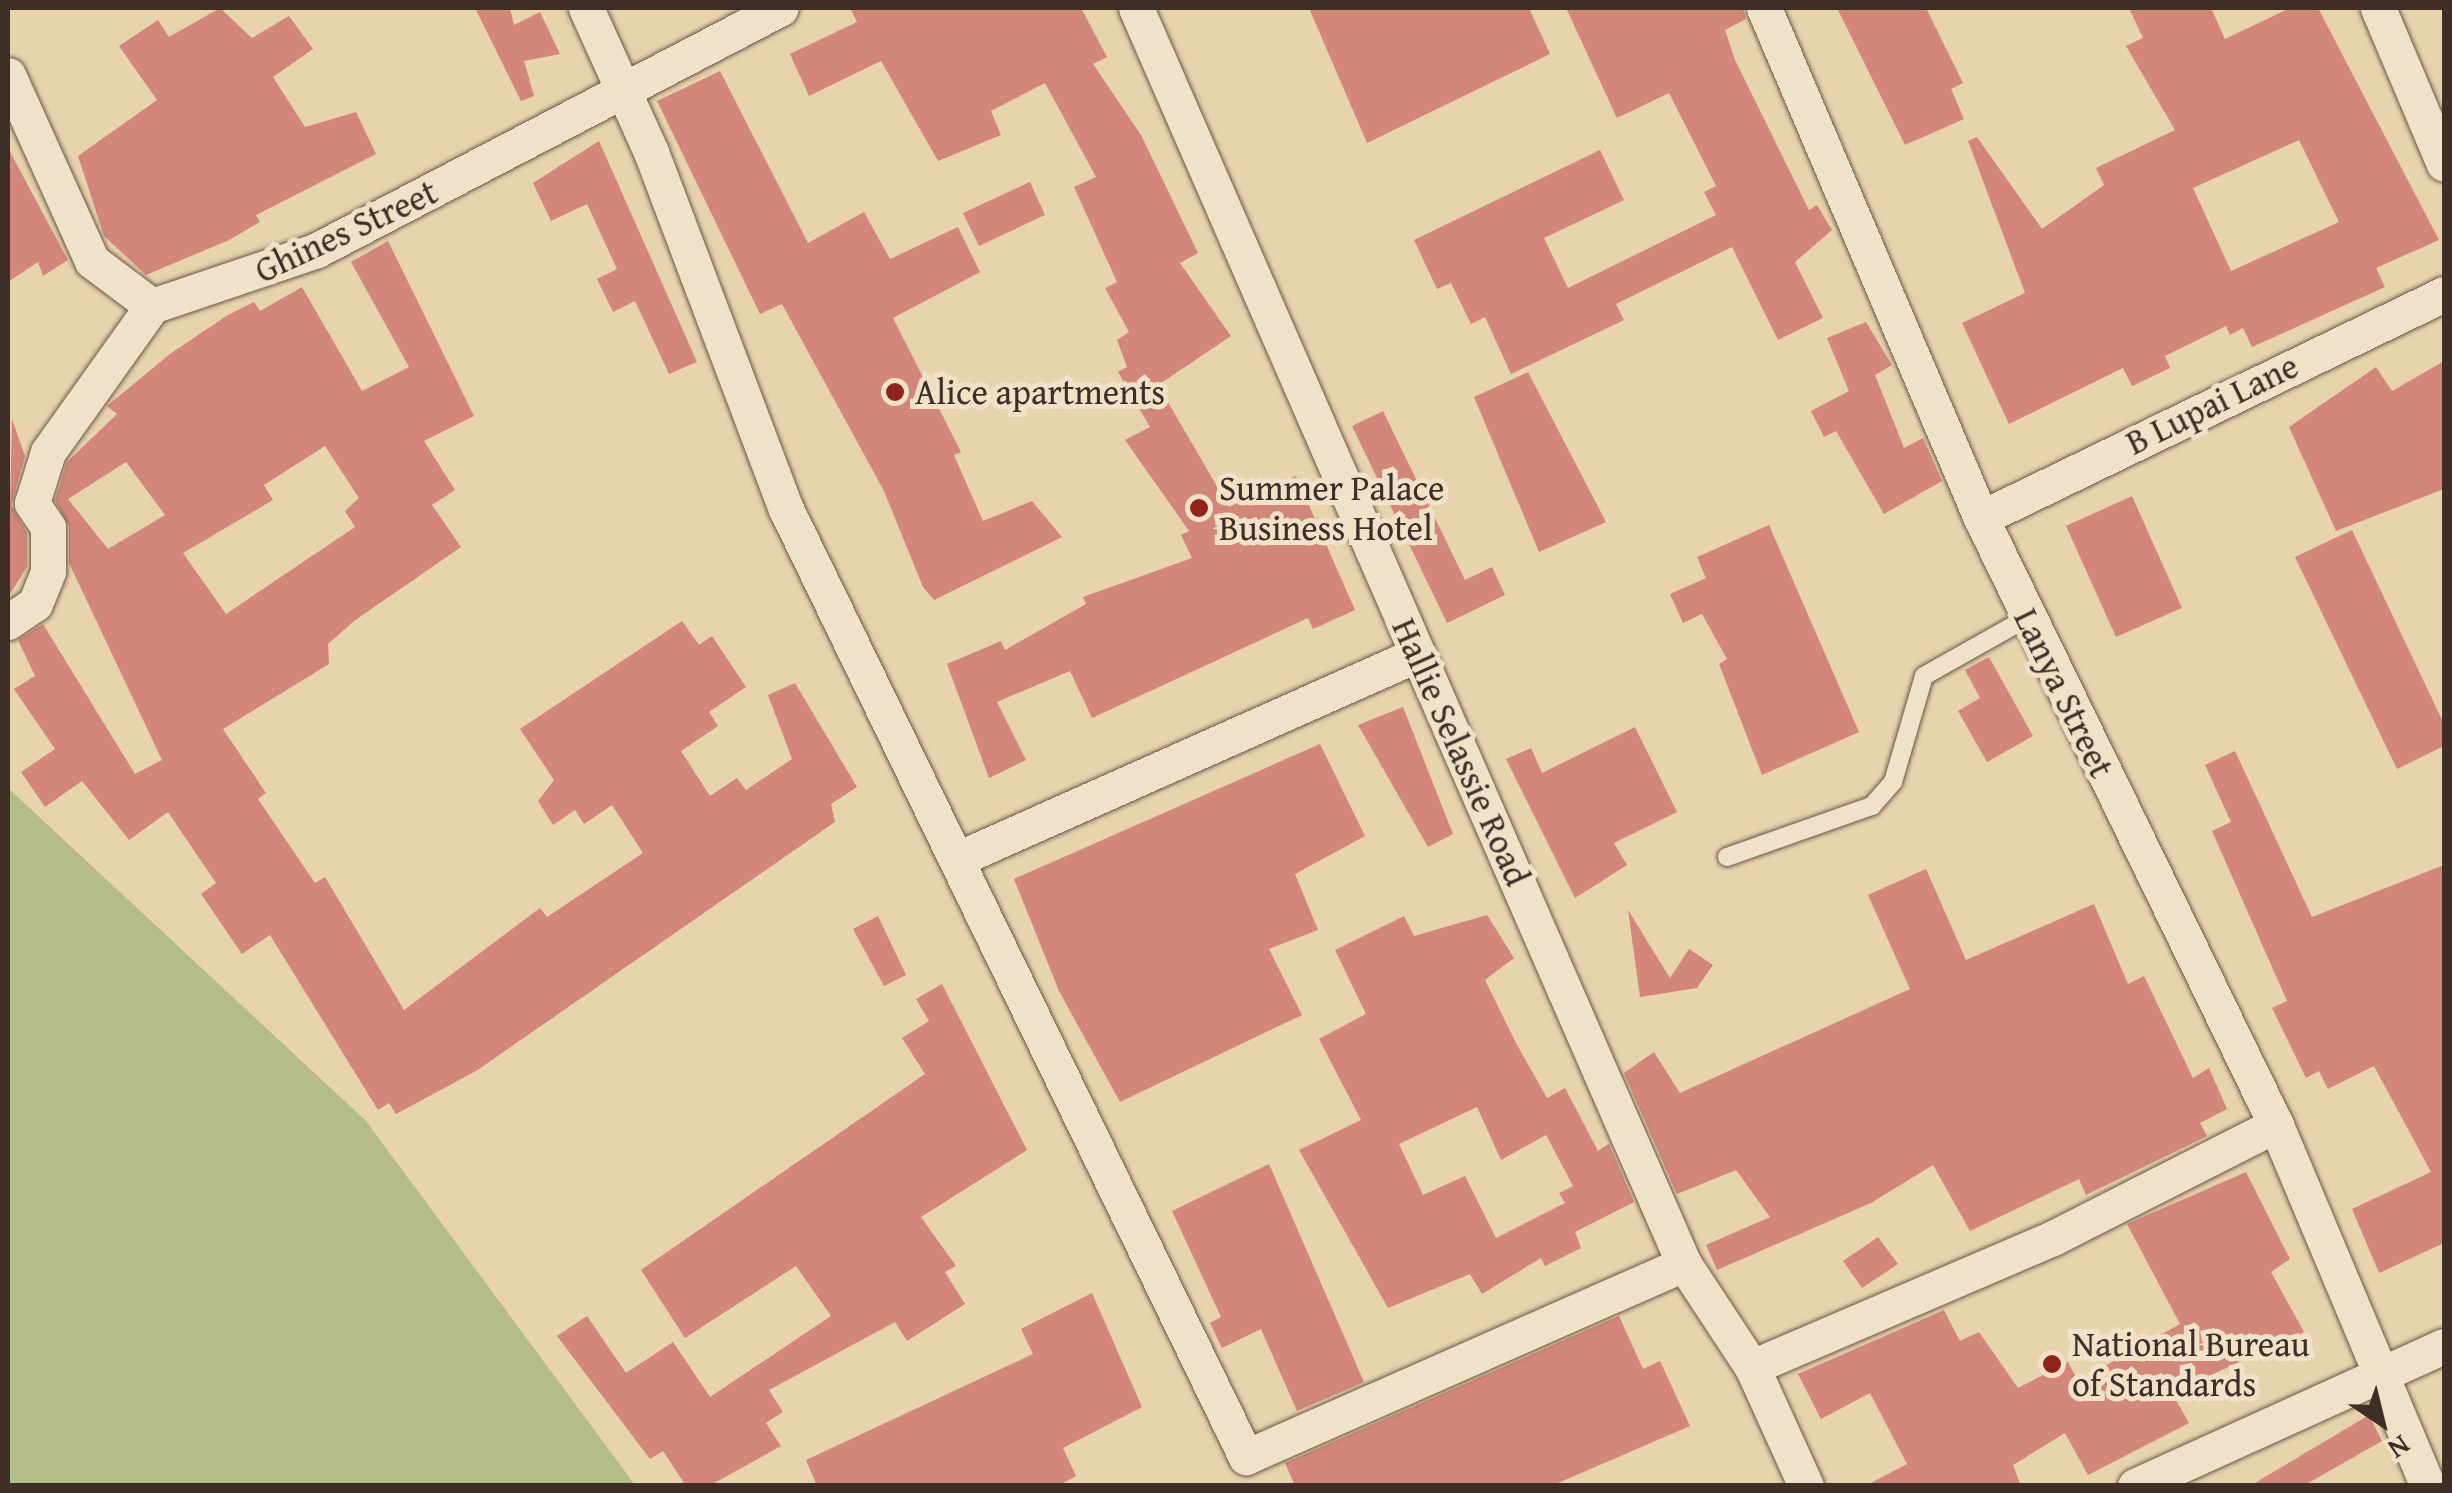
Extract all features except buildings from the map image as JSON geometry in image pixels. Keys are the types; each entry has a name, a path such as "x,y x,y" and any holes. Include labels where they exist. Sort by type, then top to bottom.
{"street":[{"path":"586,8 623,86 786,509 962,857 1246,1457 1684,1264"},
{"name":"Ghines Street","path":"152,306 316,250 623,86 781,8"},
{"name":"Hallie Selassie Road","path":"1136,8 1684,1264 1752,1367 1806,1486"},
{"name":"Lanya Street","path":"1764,8 1981,518 2276,1126 2334,1274 2386,1369 2428,1486"},
{"path":"2378,8 2444,164"},
{"path":"8,75 92,261 152,306 48,452 32,503 48,528 48,571 35,604 8,622"},
{"name":"B Lupai Lane","path":"1981,518 2444,294"},
{"path":"962,857 1418,654"},
{"path":"1752,1367 2053,1238 2276,1126"},
{"path":"2135,1486 2444,1346"}],"lane":[{"path":"1727,857 1872,806 1893,782 1924,676 2027,618"}],"green space":[{"path":"8,788 366,1121 635,1485 8,1485"}],"place":[{"name":"Alice apartments","path":"895,392"},
{"name":"Summer Palace Business Hotel","path":"1199,508"},
{"name":"National Bureau of Standards","path":"2052,1364"}]}
